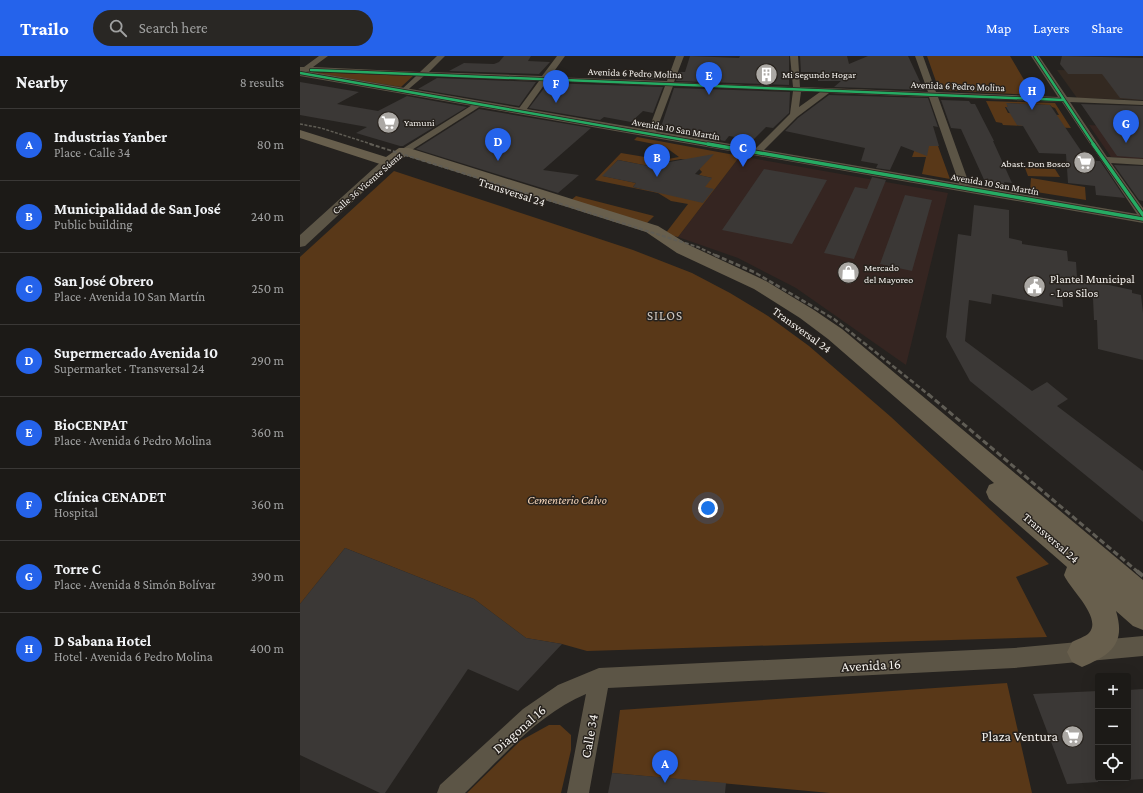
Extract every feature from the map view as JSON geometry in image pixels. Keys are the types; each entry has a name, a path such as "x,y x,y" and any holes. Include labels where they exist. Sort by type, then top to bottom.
{"main road":[{"name":"Transversal 24","path":"300,134 396,156 643,234 673,256 738,287 767,304 897,394 1143,597"},
{"name":"Transversal 24","path":"897,394 1046,534 1143,616"},
{"path":"1046,534 1099,599 1103,610 1105,634 1098,644 1082,652"}],"street":[{"path":"302,71 324,56"},
{"path":"404,91 441,56"},
{"path":"521,111 562,56"},
{"path":"651,134 680,56"},
{"path":"794,56 797,88 794,115"},
{"path":"918,56 966,189"},
{"path":"1035,56 1104,160 1143,215"},
{"name":"Avenida 6 Pedro Molina","path":"302,71 670,83 1143,103"},
{"name":"Avenida 10 San Martín","path":"302,71 404,91 1143,219"},
{"path":"757,152 794,115 828,90"},
{"name":"Calle 36 Vicente Sáenz","path":"300,243 357,189 396,156 480,104"},
{"path":"1104,160 1143,162"},
{"name":"Avenida 16","path":"599,678 1014,658 1143,646"},
{"name":"Diagonal 16","path":"448,793 530,716 565,692 599,678"},
{"name":"Calle 34","path":"578,793 599,678"}],"shaded area":[{"path":"1057,70 1143,71 1143,100 1077,98"},
{"path":"1089,125 1143,128 1143,160 1111,157"},
{"name":"Mercado del Mayoreo","path":"740,156 948,193 906,365 796,288 738,258 678,237"}],"green space":[{"path":"927,56 1010,56 1033,95 939,90"},
{"path":"309,72 413,76 401,87"},
{"path":"986,101 1055,103 1071,128 1003,125 1002,123 996,122","holes":["1007,103 1050,105 1055,108 1059,115 1008,113 1005,107 1008,107"]},
{"path":"637,137 740,156 678,237 665,234 688,204 671,201 658,193 595,180 621,153 645,157 651,162 679,157 664,146 634,140","holes":["681,159 692,161 702,172 699,175 712,178 643,189 633,187 636,183 603,176 618,160 654,167 658,163"]},
{"path":"916,146 938,146 950,179 922,174 926,157 912,157"},
{"path":"1025,168 1055,169 1060,177 1028,176"},
{"name":"Cementerio Calvo","path":"394,171 633,250 692,273 730,293 768,316 809,346 891,417 1049,564 1016,577 1047,637 587,651 562,644 526,638 474,599 345,548 300,604 300,257"},
{"path":"1031,178 1085,187 1086,200 1030,191"},
{"path":"576,196 654,216 645,225 570,201"},
{"path":"1007,683 1032,793 830,793 612,773 620,710"},
{"path":"549,725 560,725 571,735 571,750 561,793 467,793 520,741"}],"building":[{"path":"504,56 531,56 528,61 550,62 539,74 449,71 464,63 494,64 499,62"},
{"path":"690,56 739,58 740,56 789,56 789,85 676,81 679,72 685,72"},
{"path":"800,56 847,56 849,64 868,56 908,56 924,90 834,87 841,81 818,81 817,72 801,72"},
{"path":"1062,56 1143,58 1143,100 1120,98 1102,74 1068,74 1060,64"},
{"path":"650,71 669,72 666,79 647,79"},
{"path":"437,78 536,82 519,106 418,89"},
{"name":"Yamuni","path":"300,82 359,92 337,104 378,111 407,96 467,107 403,146 400,146 356,133 367,127 300,115"},
{"path":"548,83 663,87 653,113 643,111 631,122 604,117 600,120 529,108"},
{"path":"674,88 790,92 789,113 773,128 766,127 753,140 729,136 725,141 660,130"},
{"path":"829,95 928,98 938,127 933,126 939,146 929,146 927,156 901,146 890,170 876,168 878,164 861,161 865,148 785,131 798,118"},
{"path":"941,100 969,101 971,104 975,104 994,141 1012,183 1004,182 1005,185 986,184 961,129 951,128"},
{"path":"1006,103 1050,105 1088,161 1100,161 1125,198 1096,195 1095,186 1068,183 1066,154 1039,153 1023,126 1017,125 1006,107 1008,107"},
{"path":"1081,104 1143,106 1143,158 1117,156"},
{"path":"479,109 591,128 543,170 579,175 558,193 416,149"},
{"path":"714,154 695,174 712,178 705,187 714,189 703,203 633,187 636,183 602,176 618,160 654,167 658,164"},
{"path":"1114,165 1143,166 1143,201 1139,200"},
{"path":"764,169 827,180 792,244 722,230"},
{"path":"872,177 886,180 854,259 824,253 855,187 867,189"},
{"path":"905,195 932,200 912,271 880,264"},
{"path":"974,205 1009,210 1009,238 1022,241 1022,244 1067,251 1068,261 1076,262 1077,278 1132,290 1132,293 1141,295 1143,313 1143,360 1098,349 1097,320 1094,320 1093,298 1062,292 1063,307 992,294 991,304 969,300 965,341 1032,391 1047,382 1068,399 1057,406 1143,471 1143,522 970,381 946,337 958,234 971,236"},
{"path":"345,548 474,599 526,638 562,644 518,691 468,669 385,793 380,793 300,755 300,604"},
{"path":"1143,689 1143,779 1131,780 1131,690"},
{"name":"Plaza Ventura","path":"1095,691 1095,781 1098,782 1067,784 1033,694"},
{"path":"612,773 726,783 725,793 608,793"}],"railway":[{"path":"300,124 321,128 374,145"},
{"path":"370,144 698,247 717,256"},
{"path":"715,255 754,272 834,319 929,395"},
{"path":"928,394 1138,572"},
{"path":"1137,571 1143,576"}],"cycle path":[{"path":"1035,56 1104,160 1143,215"},
{"path":"311,70 1064,100"},
{"path":"300,73 1143,219"}],"place":[{"name":"Mi Segundo Hogar","path":"766,74"},
{"name":"BioCENPAT","path":"709,95"},
{"name":"Clínica CENADET","path":"556,103"},
{"name":"D Sabana Hotel","path":"1032,110"},
{"name":"Yamuni","path":"388,122"},
{"name":"Torre C","path":"1126,143"},
{"name":"Supermercado Avenida 10","path":"498,161"},
{"name":"Abast. Don Bosco","path":"1085,163"},
{"name":"San José Obrero","path":"743,167"},
{"name":"Municipalidad de San José","path":"657,177"},
{"name":"Mercado del Mayoreo","path":"848,273"},
{"name":"Plantel Municipal - Los Silos","path":"1034,286"},
{"name":"Plaza Ventura","path":"1073,736"},
{"name":"Industrias Yanber","path":"665,783"}],"district":[{"name":"SILOS","path":"665,315"}]}
